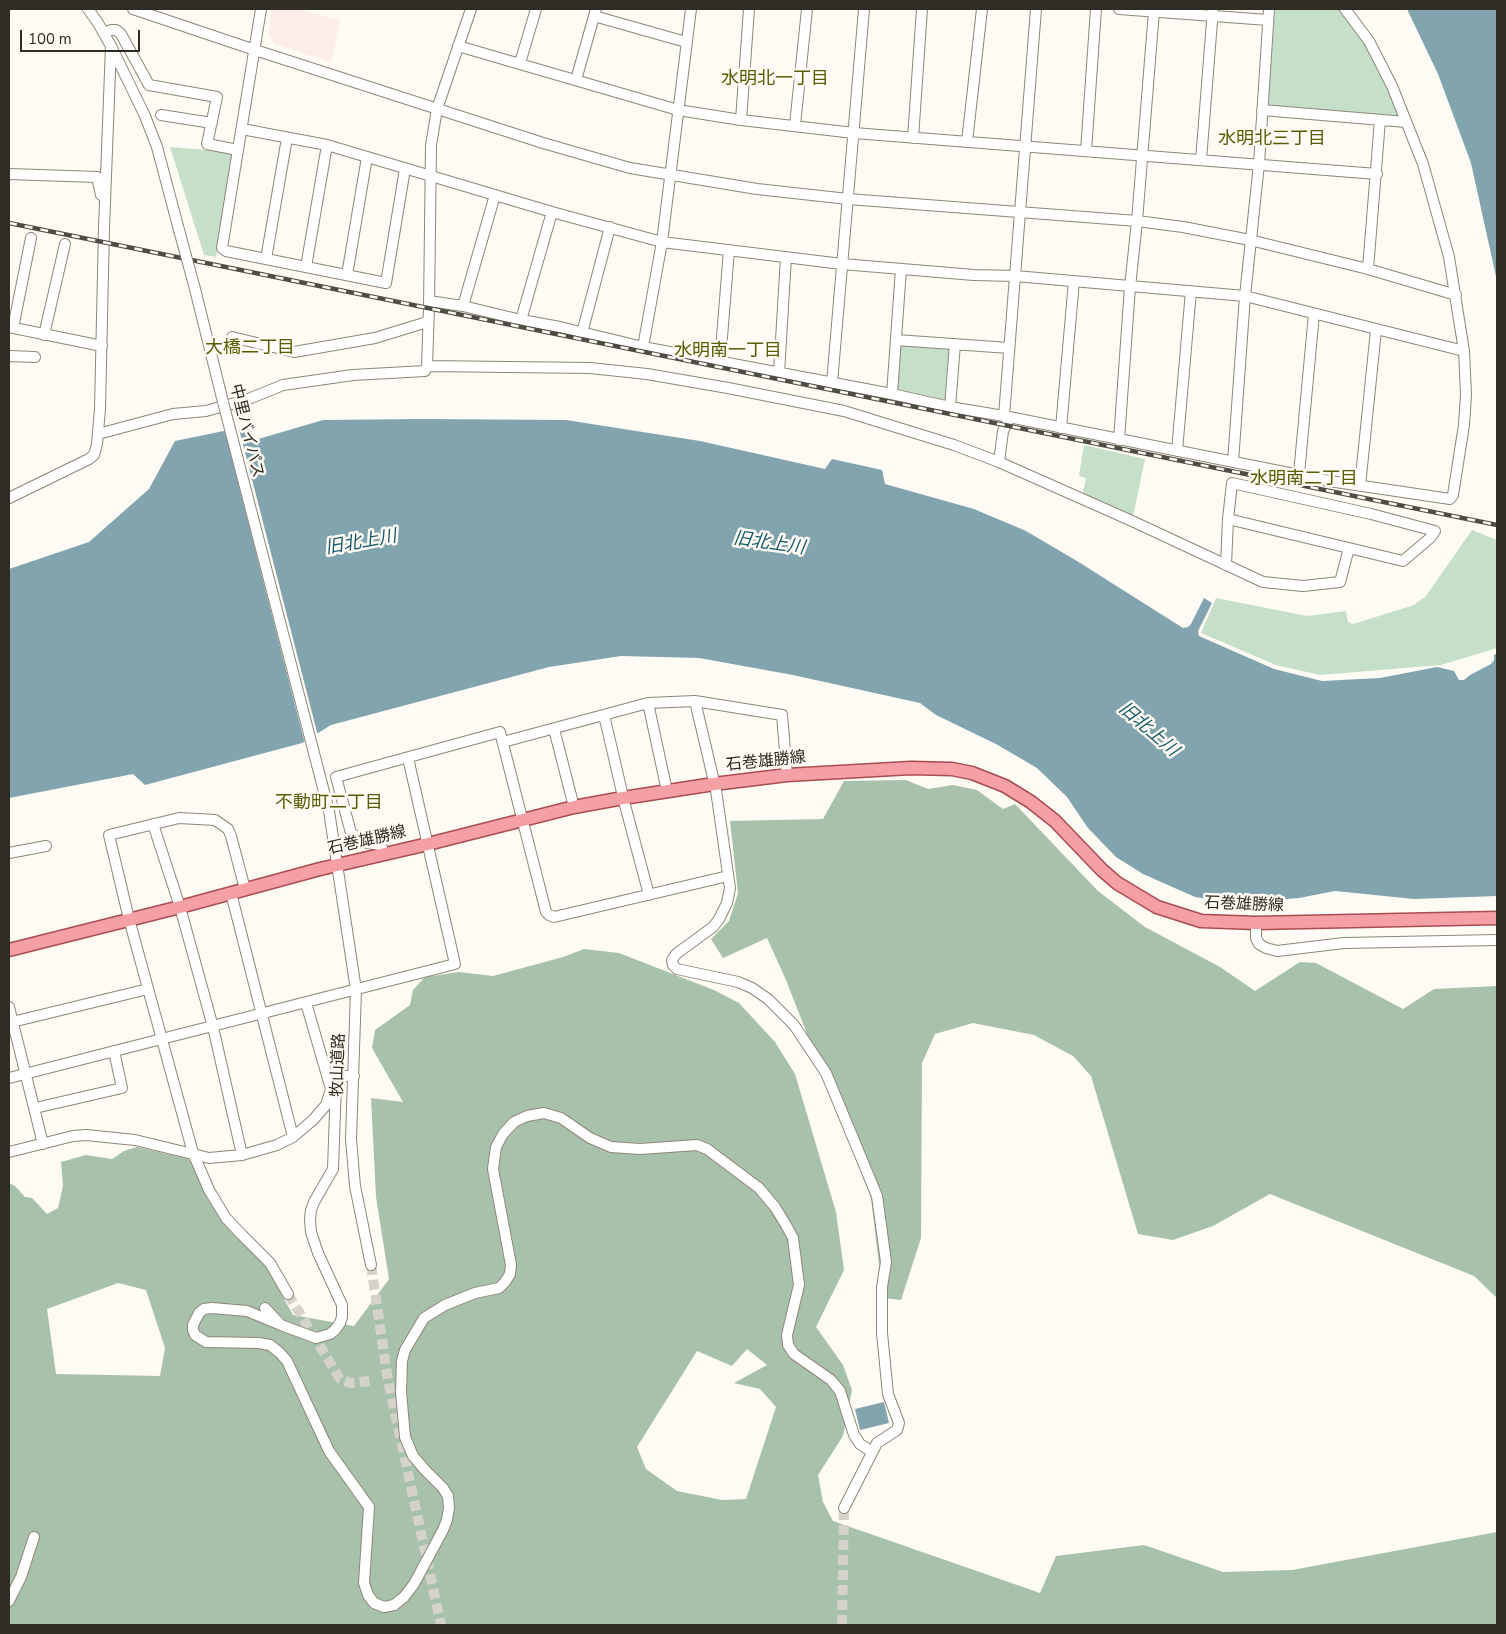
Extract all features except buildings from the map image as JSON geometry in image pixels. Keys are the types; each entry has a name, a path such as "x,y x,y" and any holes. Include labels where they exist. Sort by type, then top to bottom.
{"main road":[{"name":"石巻雄勝線","path":"9,950 180,907 337,864 384,855 574,807 667,791 787,775 911,768 952,769 972,773 1005,786 1031,802 1054,821 1112,878 1158,907 1201,921 1256,923 1497,918"}],"street":[{"path":"133,9 574,153 630,168 743,187 848,199 1137,221 1183,227 1250,240 1368,268 1456,295"},
{"path":"261,9 222,248 226,251 266,260 386,283 406,169"},
{"path":"98,434 173,414 206,411 246,400 283,385 353,375 425,371 427,366 429,301 429,175 431,145 437,109 470,9"},
{"path":"520,63 536,9"},
{"path":"643,347 662,242 691,9"},
{"path":"741,120 749,9"},
{"path":"795,125 807,9"},
{"path":"832,383 864,9"},
{"path":"913,138 922,9"},
{"path":"967,142 982,9"},
{"path":"999,462 1007,417 1009,348 1036,9"},
{"path":"1086,151 1096,9"},
{"path":"1119,9 1154,12 1213,13 1268,20"},
{"path":"1234,462 1245,296 1259,164 1269,9"},
{"path":"429,301 464,306 643,347 1299,474 1329,482 1450,499 1453,495 1464,424 1466,395 1464,351 1449,257 1423,164 1392,86 1369,41 1346,9"},
{"name":"中里バイパス","path":"91,11 111,46 157,147 329,811 337,864"},
{"path":"576,80 595,12 686,42"},
{"path":"1119,440 1130,286 1154,12"},
{"path":"1201,160 1213,13"},
{"path":"104,33 116,30 121,34 149,85 217,97 207,144 238,150"},
{"path":"9,498 94,455 98,434 102,346 111,46"},
{"path":"458,46 678,110 741,120 854,133 1376,174"},
{"path":"1262,110 1406,122"},
{"path":"162,114 212,123"},
{"path":"1368,268 1380,120"},
{"path":"242,129 327,145 552,212 662,242 842,264 974,275 1015,276 1245,296 1464,351"},
{"path":"266,260 288,138"},
{"path":"306,267 327,145"},
{"path":"347,275 367,157"},
{"path":"9,174 97,177 105,208"},
{"path":"464,306 495,194"},
{"path":"521,320 552,212"},
{"path":"582,333 610,227"},
{"path":"32,238 11,327 102,346"},
{"path":"44,335 65,244"},
{"path":"720,362 729,250"},
{"path":"779,373 786,257"},
{"path":"892,394 901,269"},
{"path":"1061,428 1074,281"},
{"path":"1177,451 1190,291"},
{"path":"1299,474 1314,314"},
{"path":"232,337 294,352 375,338 424,323 428,320"},
{"path":"1360,486 1376,330"},
{"path":"896,340 1009,348"},
{"path":"950,407 955,344"},
{"path":"9,356 34,357"},
{"path":"427,366 590,368 647,374 844,411 954,445 999,462 1263,582 1303,586 1340,582 1349,548"},
{"path":"1226,565 1228,519 1232,483 1371,514 1435,531 1430,538 1403,561 1228,519"},
{"path":"695,701 716,790 730,888 727,903 719,919 713,927 676,954 672,960 673,965 677,969 738,982 752,988 768,999 794,1025 826,1073 877,1196 886,1262 882,1287 882,1341 888,1394 899,1422 897,1430 877,1443 844,1508"},
{"path":"504,742 648,703 695,701 782,715 787,775"},
{"path":"648,703 667,791"},
{"path":"604,715 649,895"},
{"path":"554,729 574,807"},
{"path":"384,855 381,845 367,843 351,833 336,777 500,732 546,912 549,915 554,917 728,876"},
{"path":"9,1078 455,964 408,758"},
{"path":"245,889 228,829 215,820 179,818 109,835 129,919 193,1153 209,1190 226,1218 270,1263 288,1294"},
{"path":"153,824 180,907 213,1027 242,1155"},
{"path":"9,853 46,846"},
{"name":"牧山道路","path":"337,864 356,990 352,1139 355,1186 371,1265"},
{"path":"231,893 293,1137"},
{"path":"1256,923 1256,938 1259,944 1277,951 1344,943 1497,940"},
{"path":"12,1022 148,989"},
{"path":"9,1152 73,1136 86,1135 135,1140 209,1158 242,1155 277,1145 293,1137 308,1125 326,1105 331,1089 306,1003"},
{"path":"9,1007 35,1108 42,1144"},
{"path":"35,1108 122,1088 114,1052"},
{"path":"354,1076 342,1076 336,1083 333,1169 314,1202 310,1219 311,1232 318,1253 342,1305 342,1317 336,1330 316,1338 247,1311 212,1308 204,1309 199,1313 193,1325 193,1330 195,1335 206,1342 270,1345 280,1352 286,1360 329,1451 369,1506 364,1583 368,1595 374,1603 384,1607 394,1605 404,1598 414,1584 443,1530 449,1508 448,1496 443,1488 413,1456 405,1437 400,1392 402,1360 405,1350 424,1318 445,1304 475,1293 498,1288 510,1274 511,1265 493,1169 496,1147 503,1134 514,1122 527,1116 544,1113 561,1118 590,1138 611,1147 640,1149 697,1145 707,1149 759,1188 775,1207 793,1238 798,1285 787,1335 788,1345 794,1354 831,1380 840,1391 854,1435 860,1444 872,1452"},
{"path":"266,1308 281,1325"},
{"path":"9,1602 21,1577 34,1537"}],"shaded area":[{"path":"271,9 298,9 340,20 331,62 275,44 269,34"}],"green space":[{"path":"1275,9 1342,9 1363,38 1391,92 1400,118 1268,105"},
{"path":"170,147 232,152 216,257 204,255"},
{"path":"900,341 952,347 948,402 896,392"},
{"path":"1084,445 1145,459 1132,521 1082,496 1086,478 1079,476"},
{"path":"1472,530 1497,540 1497,648 1441,665 1320,675 1276,665 1201,633 1216,598 1307,616 1346,611 1348,622 1353,624 1414,605 1426,596"},
{"path":"906,780 928,789 953,785 977,790 1003,809 1015,804 1098,891 1145,927 1220,967 1255,991 1300,962 1316,963 1403,1009 1434,989 1497,986 1497,1298 1474,1276 1270,1194 1213,1226 1173,1240 1138,1234 1091,1076 1073,1056 1034,1035 973,1023 935,1034 922,1063 921,1238 901,1300 883,1298 871,1198 786,980 767,938 723,958 711,939 729,921 738,893 730,821 823,819 844,781"},
{"path":"584,949 619,953 714,990 739,1003 775,1042 795,1074 836,1212 844,1270 816,1327 843,1365 852,1390 843,1436 818,1475 823,1502 833,1521 1040,1593 1056,1556 1144,1545 1223,1572 1292,1570 1497,1532 1497,1625 9,1625 9,1183 15,1186 25,1197 32,1198 47,1214 58,1208 63,1186 61,1162 86,1155 112,1159 124,1151 137,1147 189,1159 210,1203 231,1232 264,1263 293,1315 354,1326 389,1279 376,1197 371,1098 403,1102 372,1048 375,1030 410,1005 413,990 425,977 459,972 493,976 563,957","holes":["118,1283 146,1290 165,1348 160,1376 56,1374 47,1309","747,1349 767,1365 734,1383 760,1389 776,1407 746,1499 722,1500 677,1491 646,1469 637,1447 697,1351 732,1366"]}],"water":[{"path":"1407,9 1497,9 1497,281 1471,163 1438,74"},
{"name":"旧北上川","path":"323,420 566,420 700,441 825,469 832,459 882,470 885,484 974,509 1026,531 1183,628 1191,624 1204,598 1212,603 1198,631 1199,636 1274,669 1322,681 1380,678 1437,667 1454,671 1459,680 1464,680 1491,664 1494,660 1494,655 1497,653 1497,896 1414,899 1335,891 1299,898 1238,903 1195,897 1143,874 1116,857 1088,828 1067,797 1037,768 996,744 936,715 920,703 793,675 699,658 621,656 549,667 331,725 302,743 145,785 133,774 9,798 9,569 89,542 149,489 175,441 248,426 255,440"},
{"path":"884,1402 889,1423 860,1430 855,1409"}],"pier":[{"path":"238,425 318,736 305,744 224,428"}],"tunnel":[{"path":"371,1265 388,1381 441,1625"},
{"path":"288,1294 340,1379 350,1383 370,1381"},
{"path":"842,1625 844,1508"}],"railway":[{"path":"9,223 1497,525"}],"district":[{"name":"水明北一丁目","path":"775,80"},
{"name":"水明北三丁目","path":"1272,140"},
{"name":"大橋二丁目","path":"250,349"},
{"name":"水明南一丁目","path":"728,352"},
{"name":"水明南二丁目","path":"1304,480"},
{"name":"不動町二丁目","path":"329,804"}]}
